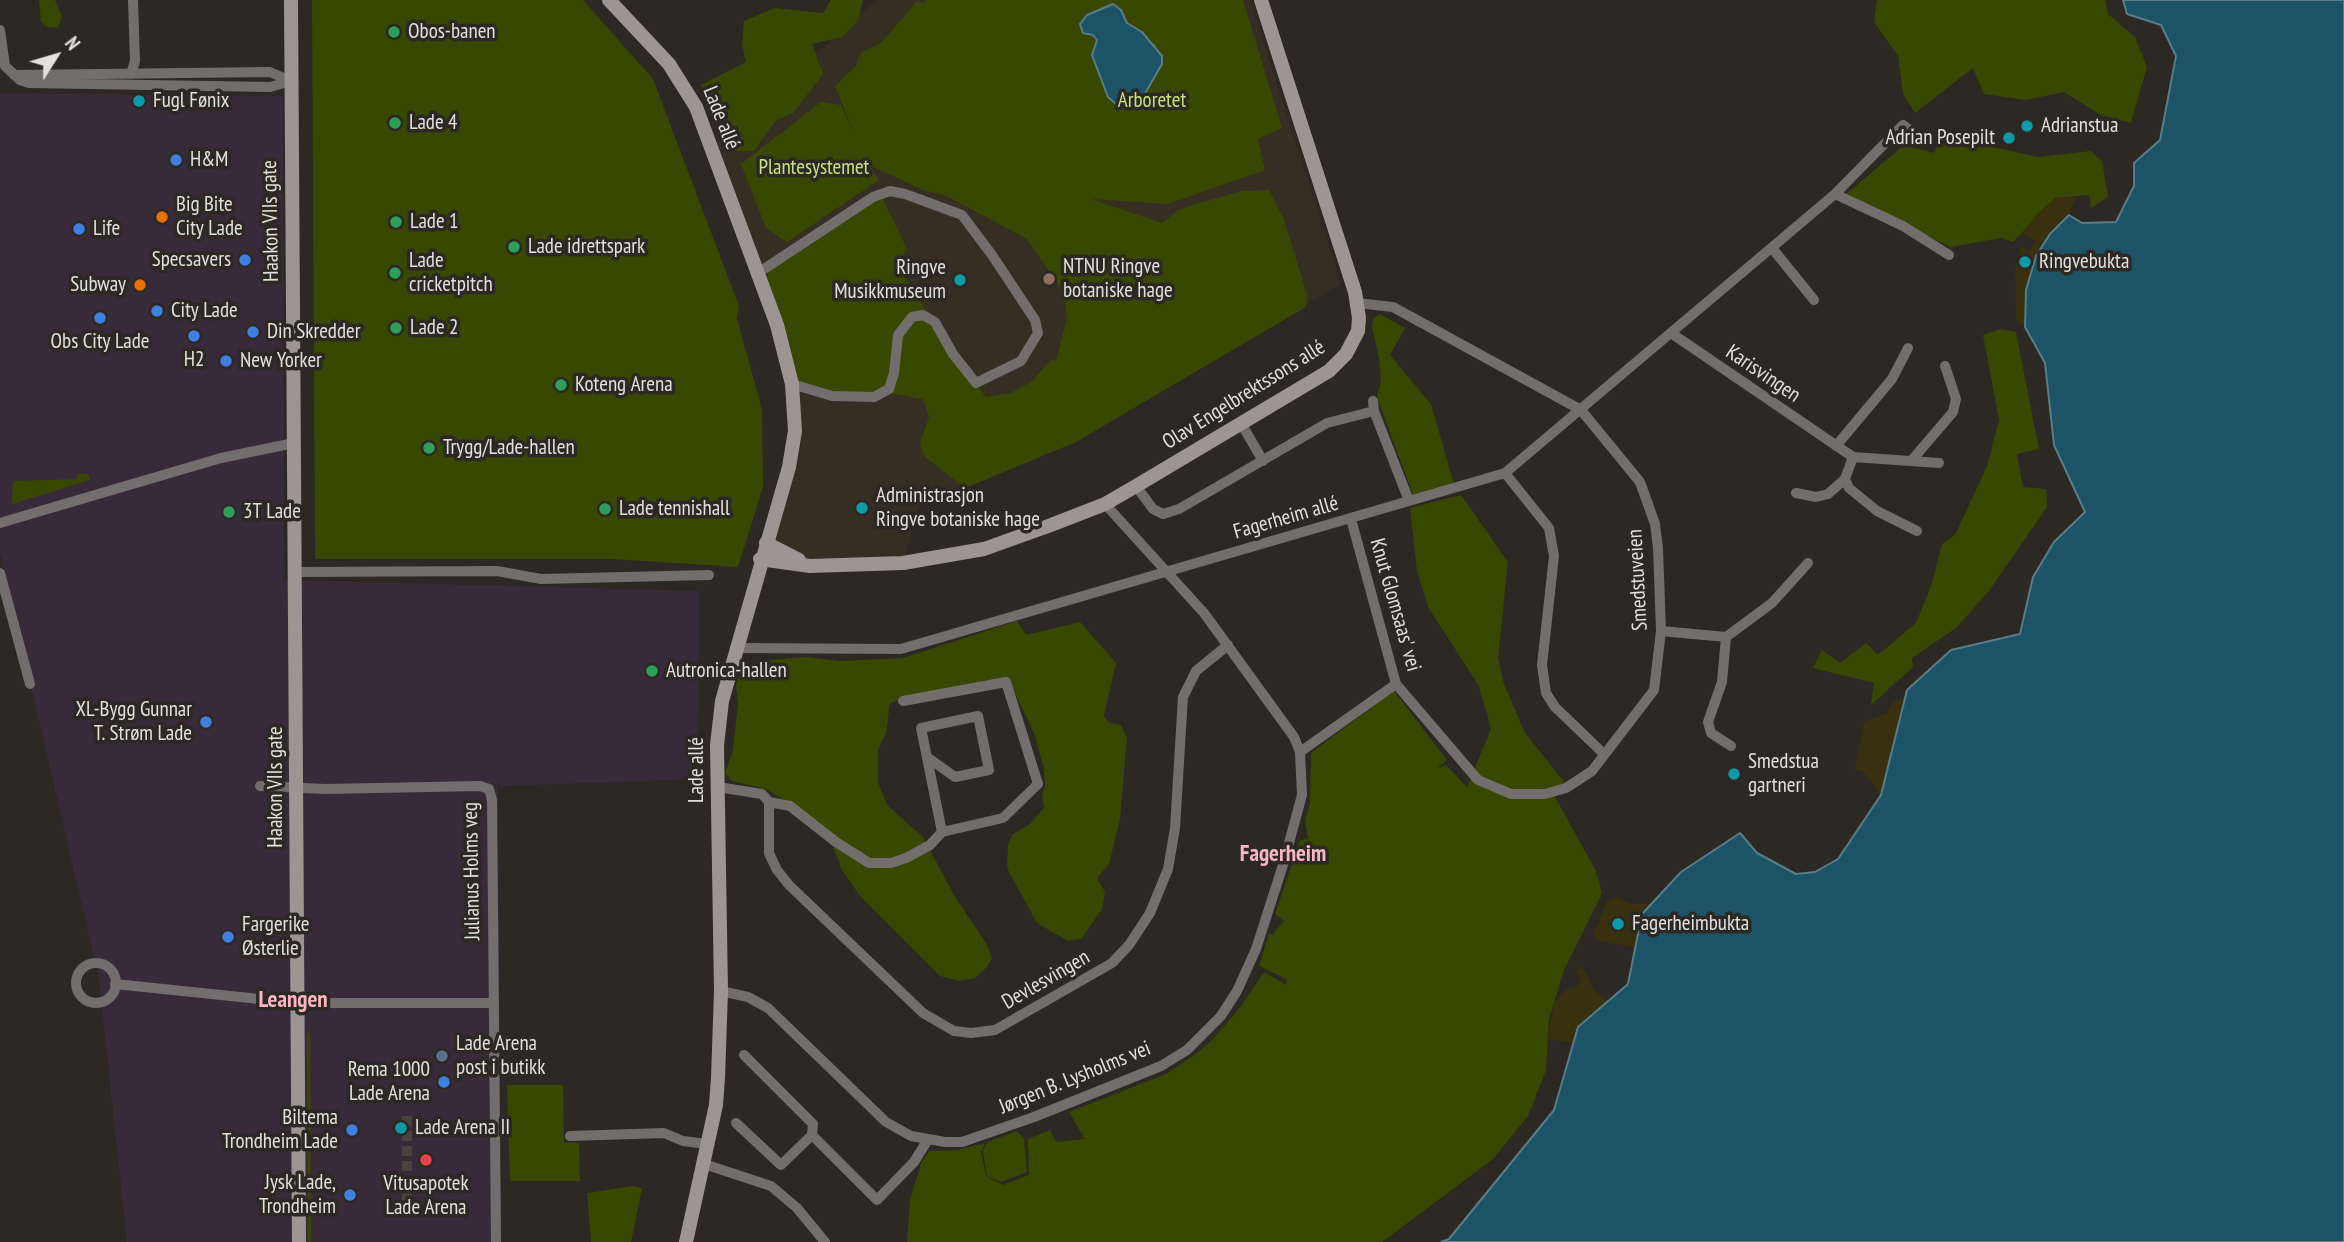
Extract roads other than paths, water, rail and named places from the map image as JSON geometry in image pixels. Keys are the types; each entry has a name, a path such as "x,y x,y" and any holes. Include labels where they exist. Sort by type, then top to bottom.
{"street":[{"path":"131,74 135,61 133,0"},
{"name":"Haakon VIIs gate","path":"291,0 295,572 305,788 298,1003 299,1242"},
{"name":"Lade allé","path":"610,0 669,64 696,107 777,325 792,384 794,431 789,467 735,648 718,725 720,991 716,1105 687,1242"},
{"name":"Olav Engelbrektssons allé","path":"760,559 810,566 903,564 984,549 1105,504 1338,363 1358,331 1357,303 1261,0"},
{"path":"0,30 5,66 14,75 29,83 270,87 291,81"},
{"path":"14,75 270,72 291,81"},
{"name":"Fagerheim allé","path":"735,648 901,649 1505,473 1835,194 1903,125 1917,136"},
{"path":"758,273 873,197 890,191 962,215 1035,320 1038,334 1021,361 976,383 953,354 934,322 923,316 912,317 898,335 894,373 889,389 874,397 832,396 792,384"},
{"path":"1835,194 1903,226 1949,255"},
{"path":"1772,248 1814,300"},
{"name":"Smedstuveien","path":"1357,303 1393,307 1581,410 1640,482 1655,524 1661,631 1654,690 1604,754"},
{"name":"Karisvingen","path":"1671,333 1853,457"},
{"path":"1836,446 1892,379 1908,348"},
{"path":"1913,460 1953,412 1956,399 1945,366"},
{"path":"1136,486 1153,509 1163,514 1179,509 1327,423 1373,406 1409,501"},
{"path":"1241,423 1263,461"},
{"path":"0,523 221,458 294,443"},
{"path":"1796,493 1816,496 1828,494 1845,479 1853,457 1940,463"},
{"path":"1505,473 1549,528 1551,538 1554,556 1542,665 1546,692 1555,707 1604,754"},
{"path":"1845,479 1849,488 1878,511 1917,531"},
{"name":"Jørgen B. Lysholms vei","path":"720,991 748,997 768,1008 886,1122 928,1141 961,1142 1129,1081 1178,1055 1210,1029 1230,1004 1256,949 1299,808 1303,767 1300,752 1294,737 1228,645 1168,572 1105,504"},
{"name":"Knut Glomsaas' vei","path":"1351,519 1396,684 1478,780 1511,794 1545,794 1566,788 1592,771 1604,754"},
{"name":"Olav Engelbrektssons allé","path":"766,543 810,566"},
{"path":"1661,631 1726,637 1772,603 1808,563"},
{"path":"295,572 497,571 541,579 709,575"},
{"path":"0,573 30,684"},
{"path":"1726,637 1722,682 1707,722 1712,733 1731,746"},
{"name":"Devlesvingen","path":"769,802 769,853 789,885 923,1013 954,1031 971,1033 995,1030 1112,963 1129,945 1150,913 1168,869 1175,828 1183,697 1196,671 1228,645"},
{"path":"718,787 758,792 769,802 790,806 836,842 869,863 906,858 930,845 942,832 1003,818 1038,784 1006,681 903,701"},
{"path":"1300,752 1396,684"},
{"path":"927,757 955,777 989,770 978,716 921,728 942,832"},
{"path":"260,786 305,788"},
{"name":"Julianus Holms veg","path":"305,788 480,786 489,789 492,800 496,1242"},
{"path":"115,984 298,1003 493,1003"},
{"path":"736,1124 781,1165 811,1135 813,1124 744,1055"},
{"path":"570,1136 664,1133 683,1141 707,1144"},
{"path":"811,1135 877,1200 914,1163 928,1141"},
{"path":"704,1164 771,1186 797,1208 825,1242"}],"water":[{"path":"2123,0 2344,0 2344,1242 1441,1242 1449,1239 1554,1110 1578,1027 1628,984 1642,914 1681,872 1740,833 1757,853 1796,874 1815,872 1838,859 1881,795 1907,690 1951,650 2020,634 2033,577 2054,542 2085,512 2054,445 2045,363 2025,327 2026,290 2036,256 2050,234 2069,215 2082,223 2116,222 2134,186 2134,163 2160,140 2176,56 2161,25 2127,14"},
{"path":"1113,4 1121,10 1127,23 1142,32 1162,56 1162,64 1143,97 1129,109 1119,107 1108,97 1092,55 1097,40 1093,35 1083,33 1080,24 1087,15"}],"tunnel":[{"path":"407,1116 407,1206"}],"place":[{"name":"Obos-banen","path":"394,32"},
{"name":"Fugl Fønix","path":"139,101"},
{"name":"Lade 4","path":"395,123"},
{"name":"Adrianstua","path":"2027,126"},
{"name":"Adrian Posepilt","path":"2009,138"},
{"name":"H&M","path":"176,160"},
{"name":"Big Bite City Lade","path":"162,217"},
{"name":"Lade 1","path":"396,222"},
{"name":"Life","path":"79,229"},
{"name":"Lade idrettspark","path":"514,247"},
{"name":"Specsavers","path":"245,260"},
{"name":"Ringvebukta","path":"2025,262"},
{"name":"Lade cricketpitch","path":"395,273"},
{"name":"NTNU Ringve botaniske hage","path":"1049,279"},
{"name":"Ringve Musikkmuseum","path":"960,280"},
{"name":"Subway","path":"140,285"},
{"name":"City Lade","path":"157,311"},
{"name":"Obs City Lade","path":"100,318"},
{"name":"Lade 2","path":"396,328"},
{"name":"Din Skredder","path":"253,332"},
{"name":"H2","path":"194,336"},
{"name":"New Yorker","path":"226,361"},
{"name":"Koteng Arena","path":"561,385"},
{"name":"Trygg/Lade-hallen","path":"429,448"},
{"name":"Administrasjon Ringve botaniske hage","path":"862,508"},
{"name":"Lade tennishall","path":"605,509"},
{"name":"3T Lade","path":"229,512"},
{"name":"Autronica-hallen","path":"652,671"},
{"name":"XL-Bygg Gunnar T. Strøm Lade","path":"206,722"},
{"name":"Smedstua gartneri","path":"1734,774"},
{"name":"Fagerheimbukta","path":"1618,924"},
{"name":"Fargerike Østerlie","path":"228,937"},
{"name":"Lade Arena post i butikk","path":"442,1056"},
{"name":"Rema 1000 Lade Arena","path":"444,1082"},
{"name":"Lade Arena II","path":"401,1128"},
{"name":"Biltema Trondheim Lade","path":"352,1130"},
{"name":"Vitusapotek Lade Arena","path":"426,1160"},
{"name":"Jysk Lade, Trondheim","path":"350,1195"}],"district":[{"name":"Fagerheim","path":"1283,854"},
{"name":"Leangen","path":"293,1000"}],"park label":[{"name":"Arboretet","path":"1152,101"},
{"name":"Plantesystemet","path":"814,168"}]}
